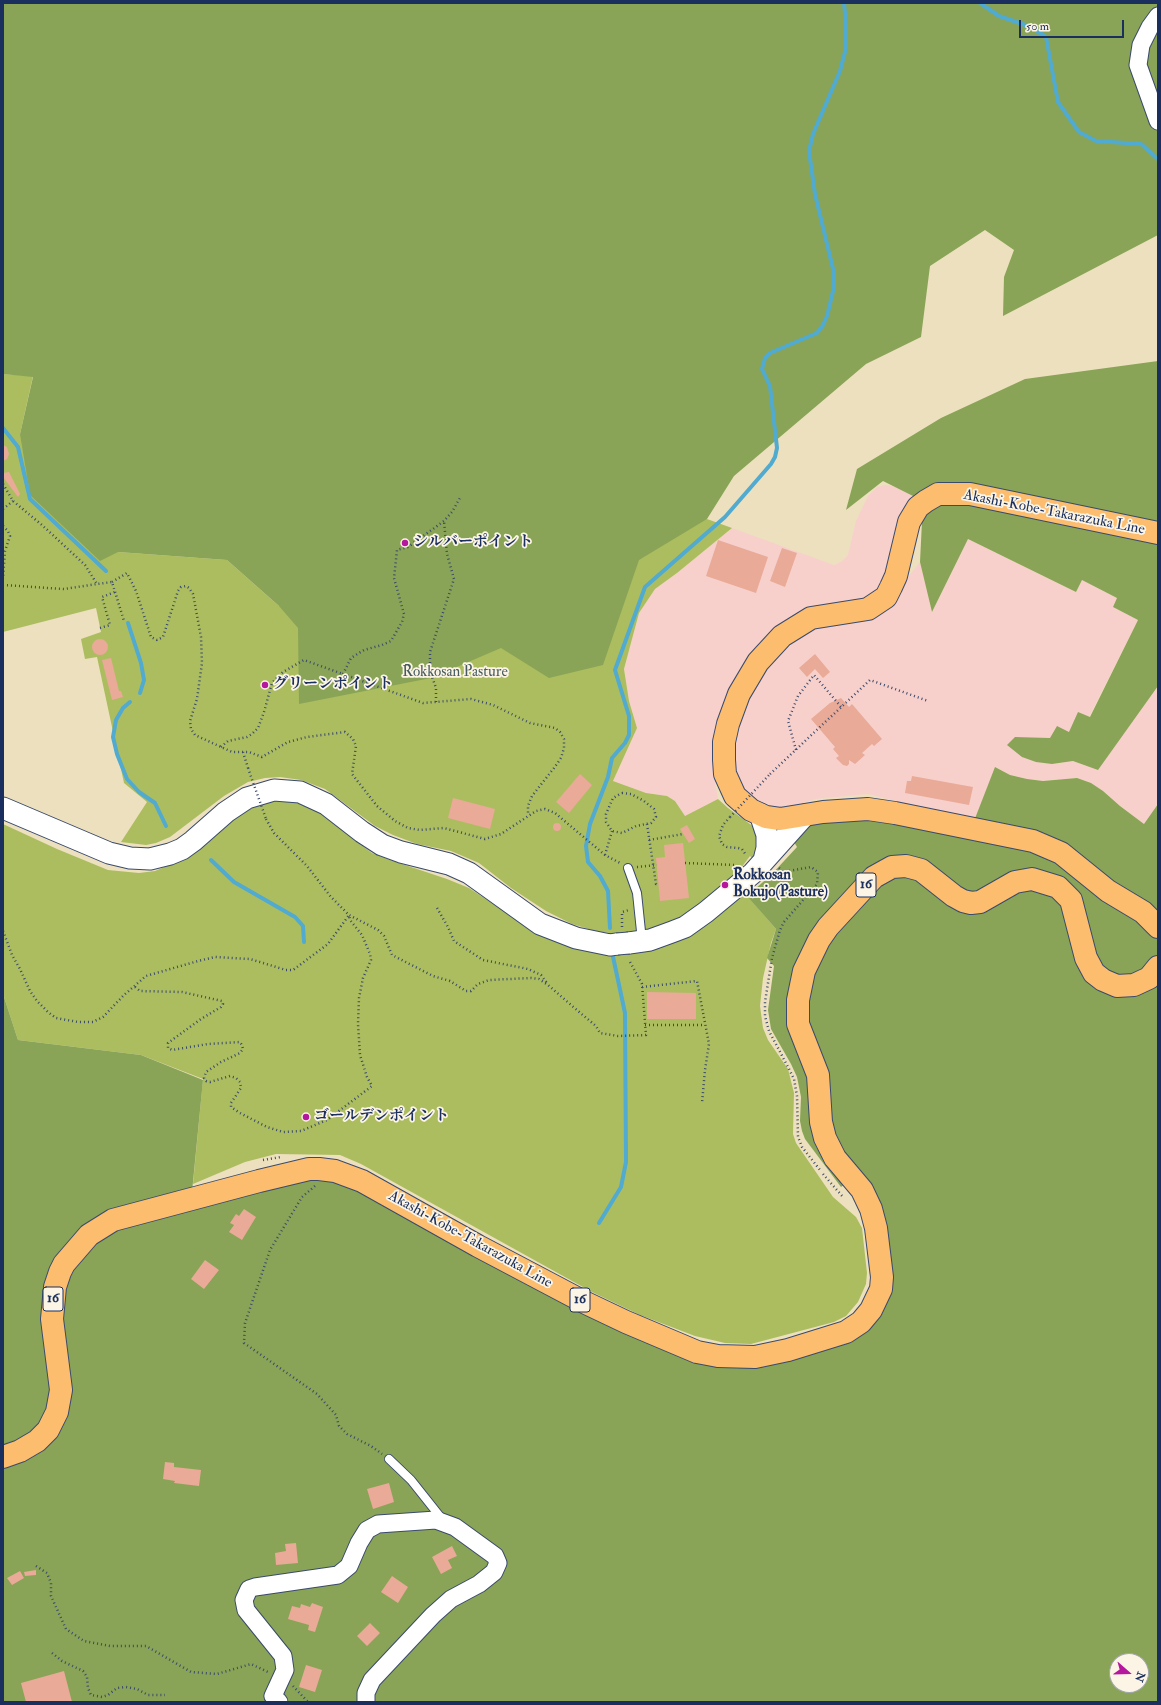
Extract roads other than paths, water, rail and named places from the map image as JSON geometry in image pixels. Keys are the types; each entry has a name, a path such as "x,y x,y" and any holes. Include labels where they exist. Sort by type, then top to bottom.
{"main road":[{"name":"Akashi-Kobe-Takarazuka Line","path":"1158,533 970,494 938,494 918,507 908,522 896,576 892,587 886,596 868,609 811,618 782,636 758,662 739,694 728,724 724,742 725,774 735,796 742,804 766,817 780,819 849,809 875,810 994,833 1040,844 1055,850 1067,858 1108,891 1142,912 1158,927"},
{"name":"Akashi-Kobe-Takarazuka Line","path":"3,1457 20,1451 37,1441 48,1430 57,1412 61,1390 52,1319 55,1287 64,1264 89,1235 113,1220 308,1169 326,1170 346,1175 370,1185 565,1293 685,1348 710,1355 727,1357 755,1357 776,1353 840,1335 852,1329 861,1322 871,1310 881,1289 881,1268 875,1221 871,1209 862,1190 835,1158 825,1138 822,1122 818,1075 800,1034 797,1018 798,1000 804,971 818,940 828,926 867,884 879,873 892,867 913,866 927,873 958,899 976,903 1015,882 1028,879 1037,880 1058,887 1071,900 1084,952 1091,968 1103,980 1117,986 1134,985 1149,978 1158,966"}],"street":[{"path":"1158,16 1150,27 1142,45 1138,65 1158,121"},
{"path":"3,808 109,853 130,858 150,859 182,849 194,841 226,812 247,798 274,790 300,792 326,804 362,832 382,845 401,852 449,864 481,880 540,924 576,938 610,945 672,932 693,922 738,886 771,863 805,815"},
{"path":"760,814 767,835 767,848 771,863"},
{"path":"279,1702 273,1696 285,1670 283,1656 246,1610 244,1605 246,1594 249,1589 338,1575 349,1566 359,1543 367,1530 378,1524 426,1520 445,1522 459,1529 492,1553 497,1560 494,1572 483,1582 452,1599 433,1615 372,1680 366,1693 366,1702"}],"lane":[{"path":"628,868 637,893 628,940"},
{"path":"389,1459 411,1480 445,1522"}],"waterway":[{"path":"610,928 608,891 600,876 588,862 586,846 590,824 608,777 612,758 625,743 629,735 629,716 615,670 645,587 725,517 771,464 775,457 777,448 770,386 762,369 765,358 770,353 817,333 827,316 834,287 834,273 815,194 809,151 813,134 840,71 846,48 844,3"},
{"path":"980,3 999,16 1031,27 1046,37 1058,102 1079,132 1096,141 1141,144 1158,159"},
{"path":"3,428 18,447 30,499 106,571"},
{"path":"128,623 141,663 144,680 140,693"},
{"path":"130,702 123,708 116,720 113,737 117,754 127,779 139,792 155,803 166,826"},
{"path":"211,860 234,882 295,917 303,926 304,942"},
{"path":"599,1223 621,1187 626,1162 625,1013 612,952"}],"place":[{"name":"シルバーポイント","path":"405,543"},
{"name":"グリーンポイント","path":"265,685"},
{"name":"Rokkosan Bokujo(Pasture)","path":"725,885"},
{"name":"ゴールデンポイント","path":"306,1117"}],"park label":[{"name":"Rokkosan Pasture","path":"455,673"}]}
